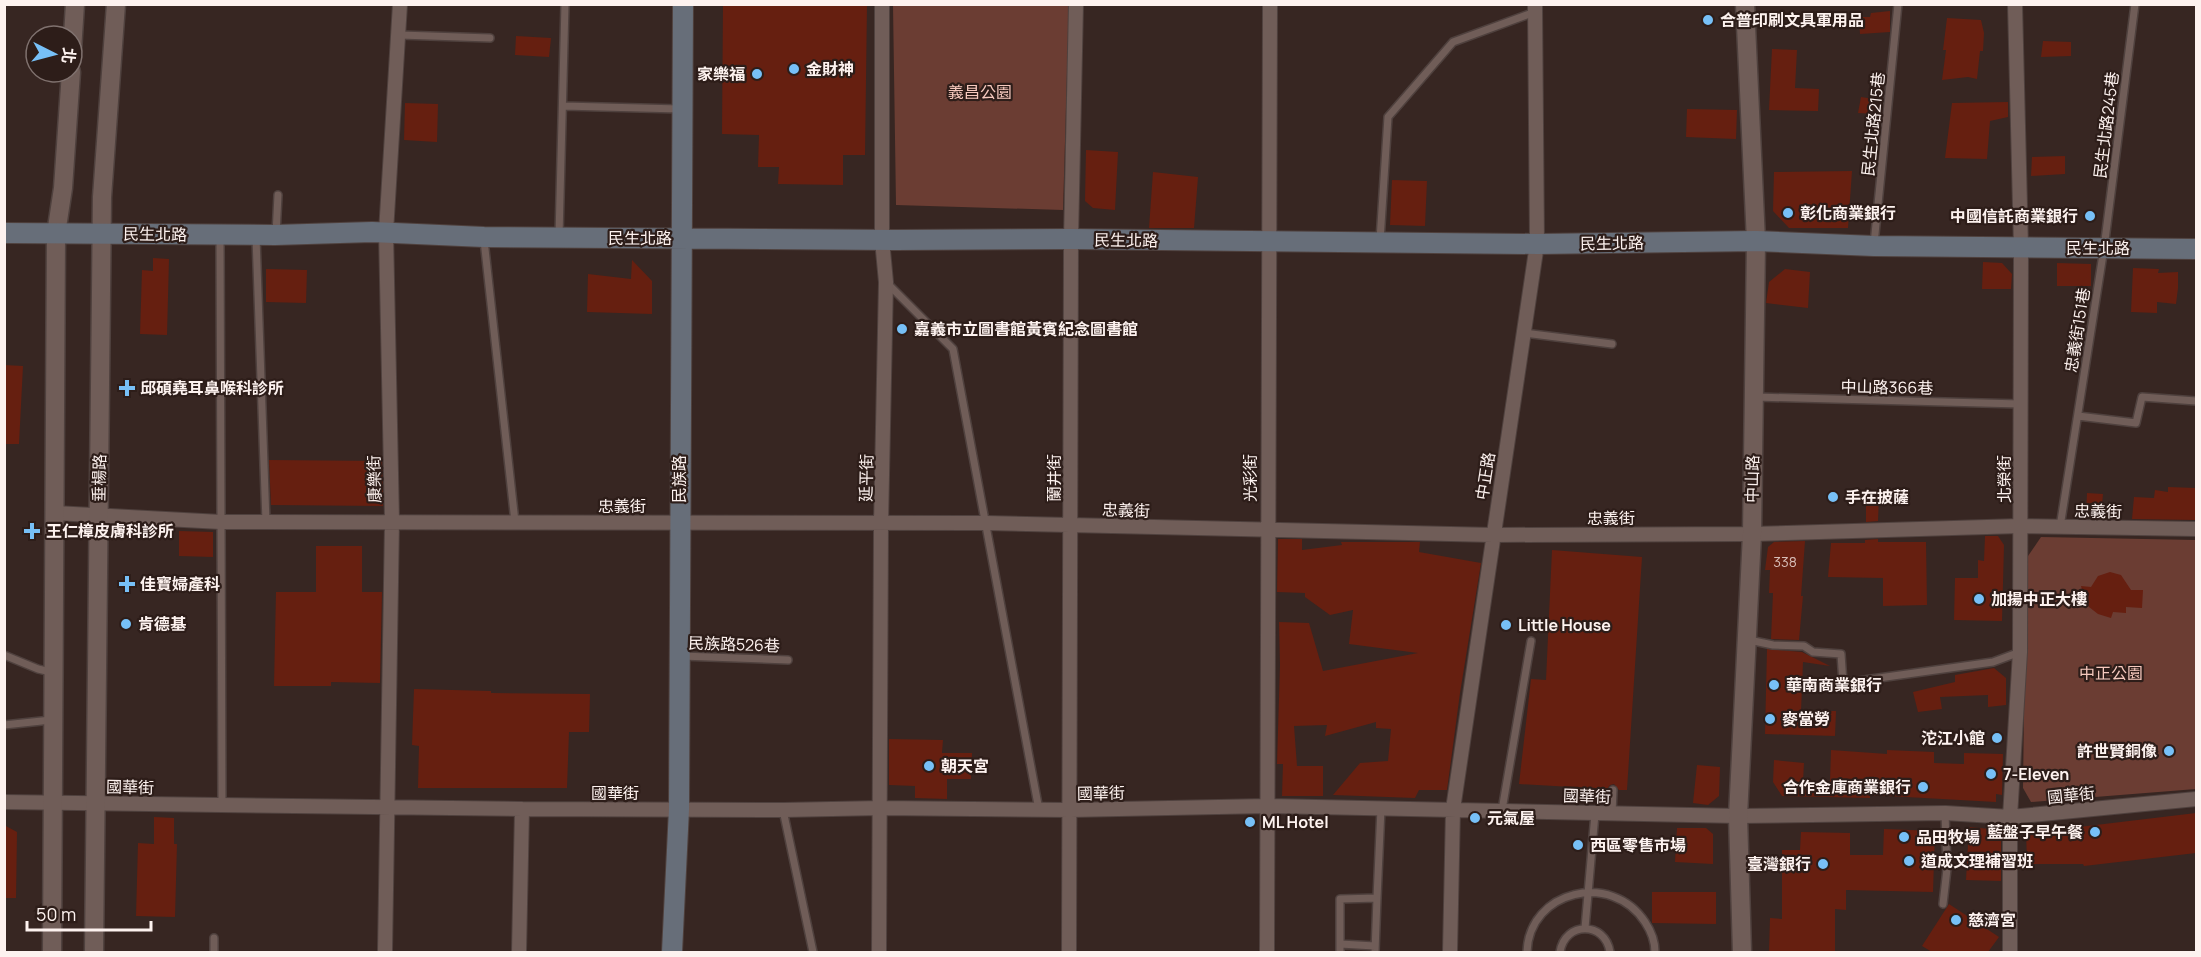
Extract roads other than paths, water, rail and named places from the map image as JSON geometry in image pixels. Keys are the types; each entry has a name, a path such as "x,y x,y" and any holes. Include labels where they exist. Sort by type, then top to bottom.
{"main road":[{"name":"民族路","path":"672,952 679,809 680,239 683,4"},
{"name":"民生北路","path":"4,232 266,235 386,232 560,238 1071,239 1537,244 1756,241 1874,246 2196,249"}],"street":[{"path":"74,24 75,4"},
{"name":"垂楊路","path":"94,952 101,233 116,4"},
{"name":"康樂街","path":"385,952 392,521 386,232 400,35 400,4"},
{"name":"延平街","path":"879,952 881,524 886,282 882,240 882,4"},
{"name":"蘭井街","path":"1070,952 1071,239 1076,4"},
{"name":"光彩街","path":"1267,952 1270,4"},
{"name":"中山路","path":"1742,952 1738,816 1752,534 1756,241 1745,4"},
{"name":"北榮街","path":"2010,952 2010,817 2020,652 2021,248 2015,4"},
{"name":"中正路","path":"1450,952 1454,809 1537,244 1535,8"},
{"path":"52,952 56,234 63,189 70,84"},
{"name":"忠義街","path":"55,513 220,522 986,523 1493,535 1752,534 2020,526 2196,529"},
{"name":"國華街","path":"4,802 387,808 783,810 881,808 1070,810 1267,806 1595,814 1738,816 1945,813 2010,817 2196,799"},
{"path":"519,952 522,809"}],"lane":[{"path":"560,238 565,4"},
{"name":"民生北路215巷","path":"1874,246 1898,4"},
{"name":"民生北路245巷","path":"2104,248 2134,4"},
{"path":"1380,243 1388,117 1453,42 1535,8"},
{"path":"400,35 490,38"},
{"path":"563,106 682,109"},
{"path":"266,522 266,235 278,195"},
{"path":"220,235 222,806"},
{"path":"484,237 515,522"},
{"name":"忠義街151巷","path":"2060,527 2104,248"},
{"path":"886,282 953,350 1039,810"},
{"path":"1524,333 1612,344"},
{"name":"中山路366巷","path":"1753,397 2020,404"},
{"path":"2078,416 2136,423 2142,397 2196,401"},
{"path":"1747,640 1773,645 1804,646 1813,652 1841,654 1843,683 1993,662 2020,652"},
{"path":"1502,810 1531,641"},
{"path":"4,655 38,669 54,672"},
{"name":"民族路526巷","path":"679,656 788,660"},
{"path":"4,725 53,720"},
{"path":"1612,814 1613,790"},
{"path":"1377,898 1340,899 1340,948 1375,949 1381,808"},
{"path":"783,810 813,952"},
{"path":"1943,904 1947,869 1945,813"},
{"path":"1585,928 1595,814"},
{"path":"1527,952 1527,944 1534,924 1548,907 1567,896 1588,891 1607,894 1625,901 1639,913 1650,929 1655,952"},
{"path":"1560,952 1570,933 1585,928 1600,933 1609,946 1610,952"},
{"path":"214,938 214,952"}],"place":[{"name":"合普印刷文具軍用品","path":"1708,20"},
{"name":"金財神","path":"794,69"},
{"name":"家樂福","path":"757,74"},
{"name":"彰化商業銀行","path":"1788,213"},
{"name":"中國信託商業銀行","path":"2090,216"},
{"name":"嘉義市立圖書館黃賓紀念圖書館","path":"902,329"},
{"name":"邱碩堯耳鼻喉科診所","path":"127,388"},
{"name":"手在披薩","path":"1833,497"},
{"name":"王仁樟皮膚科診所","path":"32,531"},
{"name":"佳寶婦產科","path":"127,584"},
{"name":"加揚中正大樓","path":"1979,599"},
{"name":"肯德基","path":"126,624"},
{"name":"Little House","path":"1506,625"},
{"name":"華南商業銀行","path":"1774,685"},
{"name":"麥當勞","path":"1770,719"},
{"name":"沱江小館","path":"1997,738"},
{"name":"許世賢銅像","path":"2169,751"},
{"name":"朝天宮","path":"929,766"},
{"name":"7-Eleven","path":"1991,774"},
{"name":"合作金庫商業銀行","path":"1923,787"},
{"name":"元氣屋","path":"1475,818"},
{"name":"ML Hotel","path":"1250,822"},
{"name":"藍盤子早午餐","path":"2095,832"},
{"name":"品田牧場","path":"1904,837"},
{"name":"西區零售市場","path":"1578,845"},
{"name":"道成文理補習班","path":"1909,861"},
{"name":"臺灣銀行","path":"1823,864"},
{"name":"慈濟宮","path":"1956,920"}],"park label":[{"name":"義昌公園","path":"980,92"},
{"name":"中正公園","path":"2111,673"}]}
